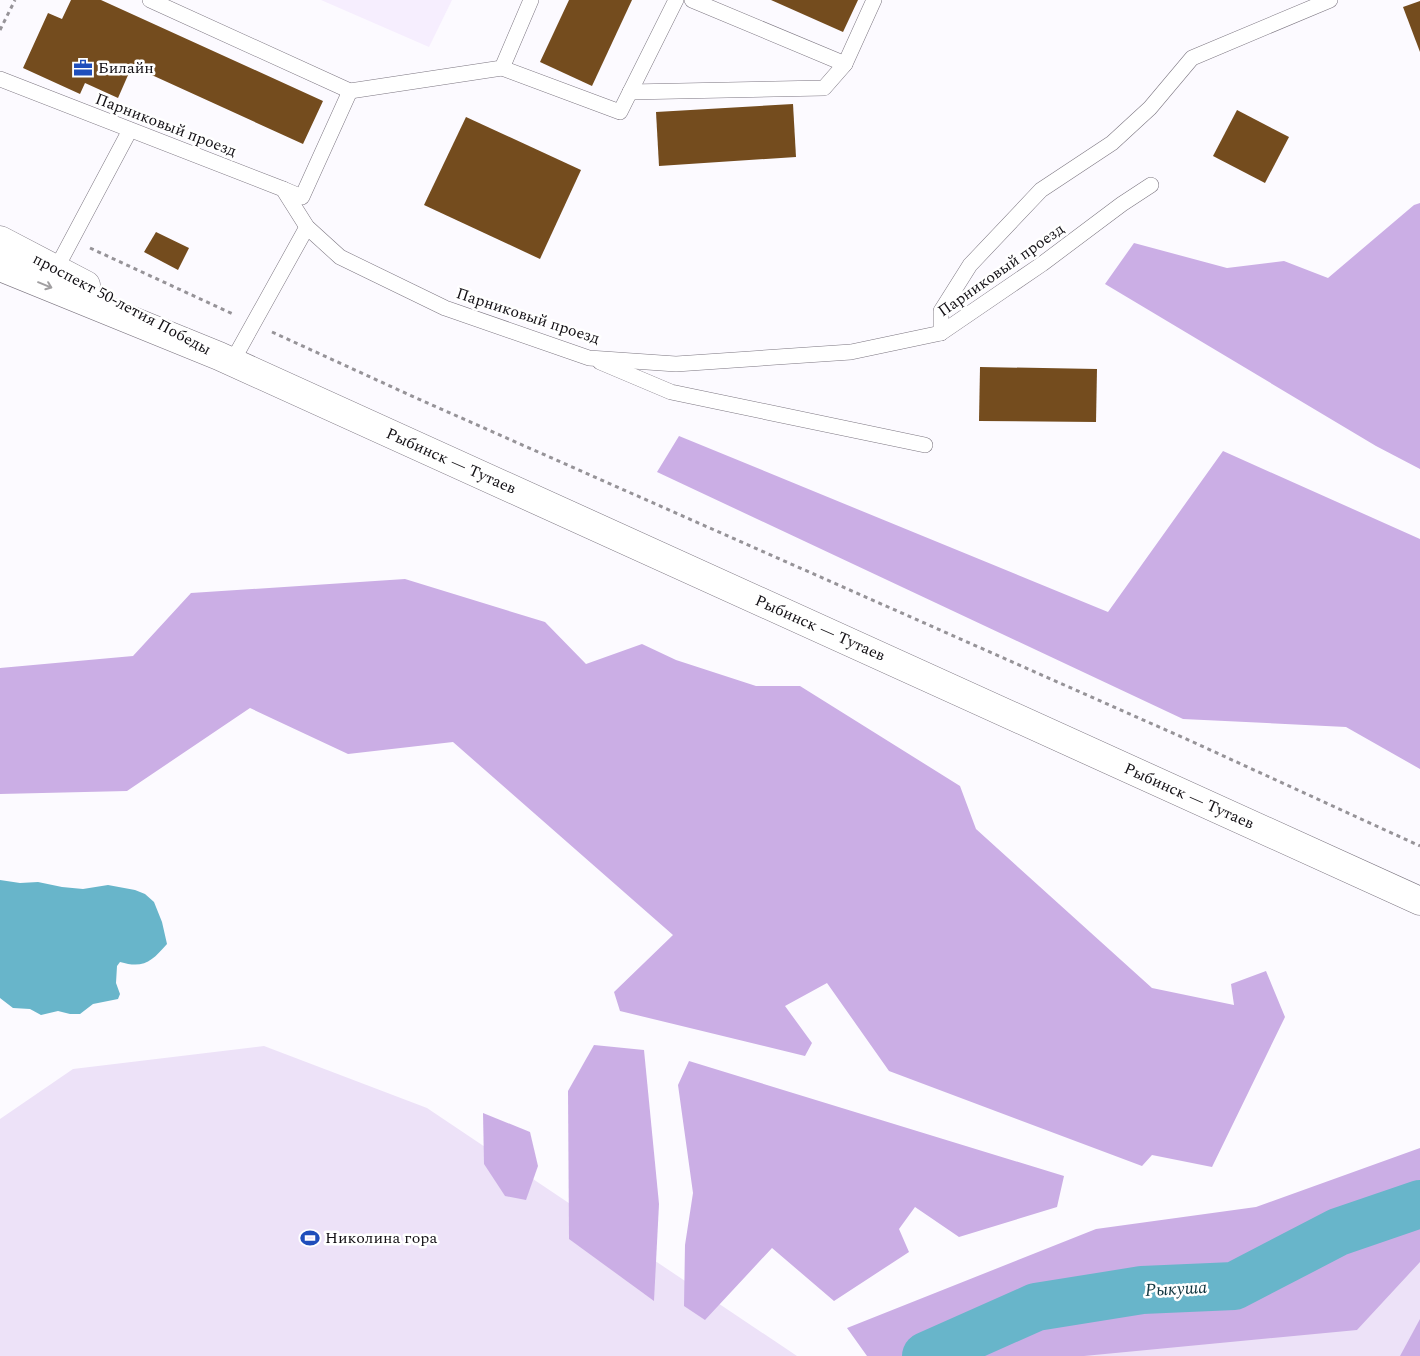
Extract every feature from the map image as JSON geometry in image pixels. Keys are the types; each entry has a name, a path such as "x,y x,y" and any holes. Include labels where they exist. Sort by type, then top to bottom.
{"main road":[{"name":"проспект 50-летия Победы","path":"0,240 226,359"},
{"name":"проспект 50-летия Победы","path":"0,267 226,359"},
{"name":"Рыбинск — Тутаев","path":"226,359 1420,901"}],"lane":[{"path":"150,0 350,90 502,68 620,112 676,0"},
{"path":"502,68 531,0"},
{"path":"692,0 845,64"},
{"path":"630,92 824,88 845,64 874,0"},
{"path":"941,333 941,311 970,265 1041,190 1112,143 1144,114 1192,58 1330,0"},
{"name":"Парниковый проезд","path":"0,79 283,189 307,227 340,257 446,308 589,358 676,364 841,353 941,333 1042,264 1150,185"},
{"path":"283,189 302,197 350,90"},
{"path":"56,269 130,130"},
{"path":"226,359 254,323 307,227"},
{"path":"589,358 671,392 925,445"}],"path":[{"path":"0,30 15,0"},
{"path":"72,239 423,401 1193,742 1420,846"}],"shaded area":[{"path":"321,0 452,0 429,47"},
{"path":"1420,203 1420,469 1376,446 1105,284 1134,243 1227,268 1284,261 1328,278 1414,205"},
{"path":"679,436 1108,612 1223,451 1420,539 1420,769 1346,727 1183,719 657,472"},
{"path":"405,579 545,622 586,664 642,644 676,660 756,686 800,686 960,786 976,829 1152,988 1234,1005 1231,984 1266,971 1285,1017 1212,1167 1152,1155 1142,1166 889,1071 827,983 785,1006 812,1043 805,1056 620,1011 614,992 673,935 453,742 348,754 250,708 127,791 0,794 0,668 133,656 191,593"},
{"path":"594,1045 644,1050 659,1204 654,1301 569,1239 568,1091"},
{"name":"Николина гора","path":"264,1046 427,1108 797,1356 0,1356 0,1119 73,1069"},
{"path":"689,1061 1064,1176 1057,1207 959,1237 915,1207 899,1229 909,1252 834,1301 772,1248 705,1320 684,1306 685,1245 693,1193 678,1085"},
{"path":"483,1113 530,1132 538,1166 526,1200 505,1196 484,1164"},
{"path":"1420,1148 1420,1262 1357,1330 1084,1356 867,1356 847,1328 1096,1229 1256,1207"},
{"path":"1420,1241 1420,1356 1010,1356"},
{"path":"1420,1319 1420,1356 1400,1356"}],"water":[{"path":"0,880 20,883 38,882 83,889 108,885 135,890 145,894 154,902 162,922 167,944 147,962 135,965 120,962 117,966 116,983 120,994 118,999 93,1004 80,1014 58,1011 41,1015 30,1009 13,1008 0,998"}],"building":[{"path":"71,0 101,0 323,101 303,144 132,66 118,98 85,83 80,94 23,68 48,13 62,19"},
{"path":"569,0 632,0 592,86 540,62"},
{"path":"771,0 858,0 843,32"},
{"path":"1420,1 1420,52 1403,7"},
{"path":"793,104 796,157 659,166 656,112"},
{"path":"1237,110 1289,137 1265,183 1213,156"},
{"path":"466,117 581,170 540,259 424,205"},
{"path":"156,232 189,248 178,270 144,252"},
{"path":"980,367 1097,369 1096,422 979,421"}],"waterway":[{"name":"Рыкуша","path":"926,1356 1036,1307 1142,1290 1234,1286 1338,1232 1420,1204"}],"place":[{"name":"Билайн","path":"83,68"},
{"name":"Николина гора","path":"310,1238"}]}
